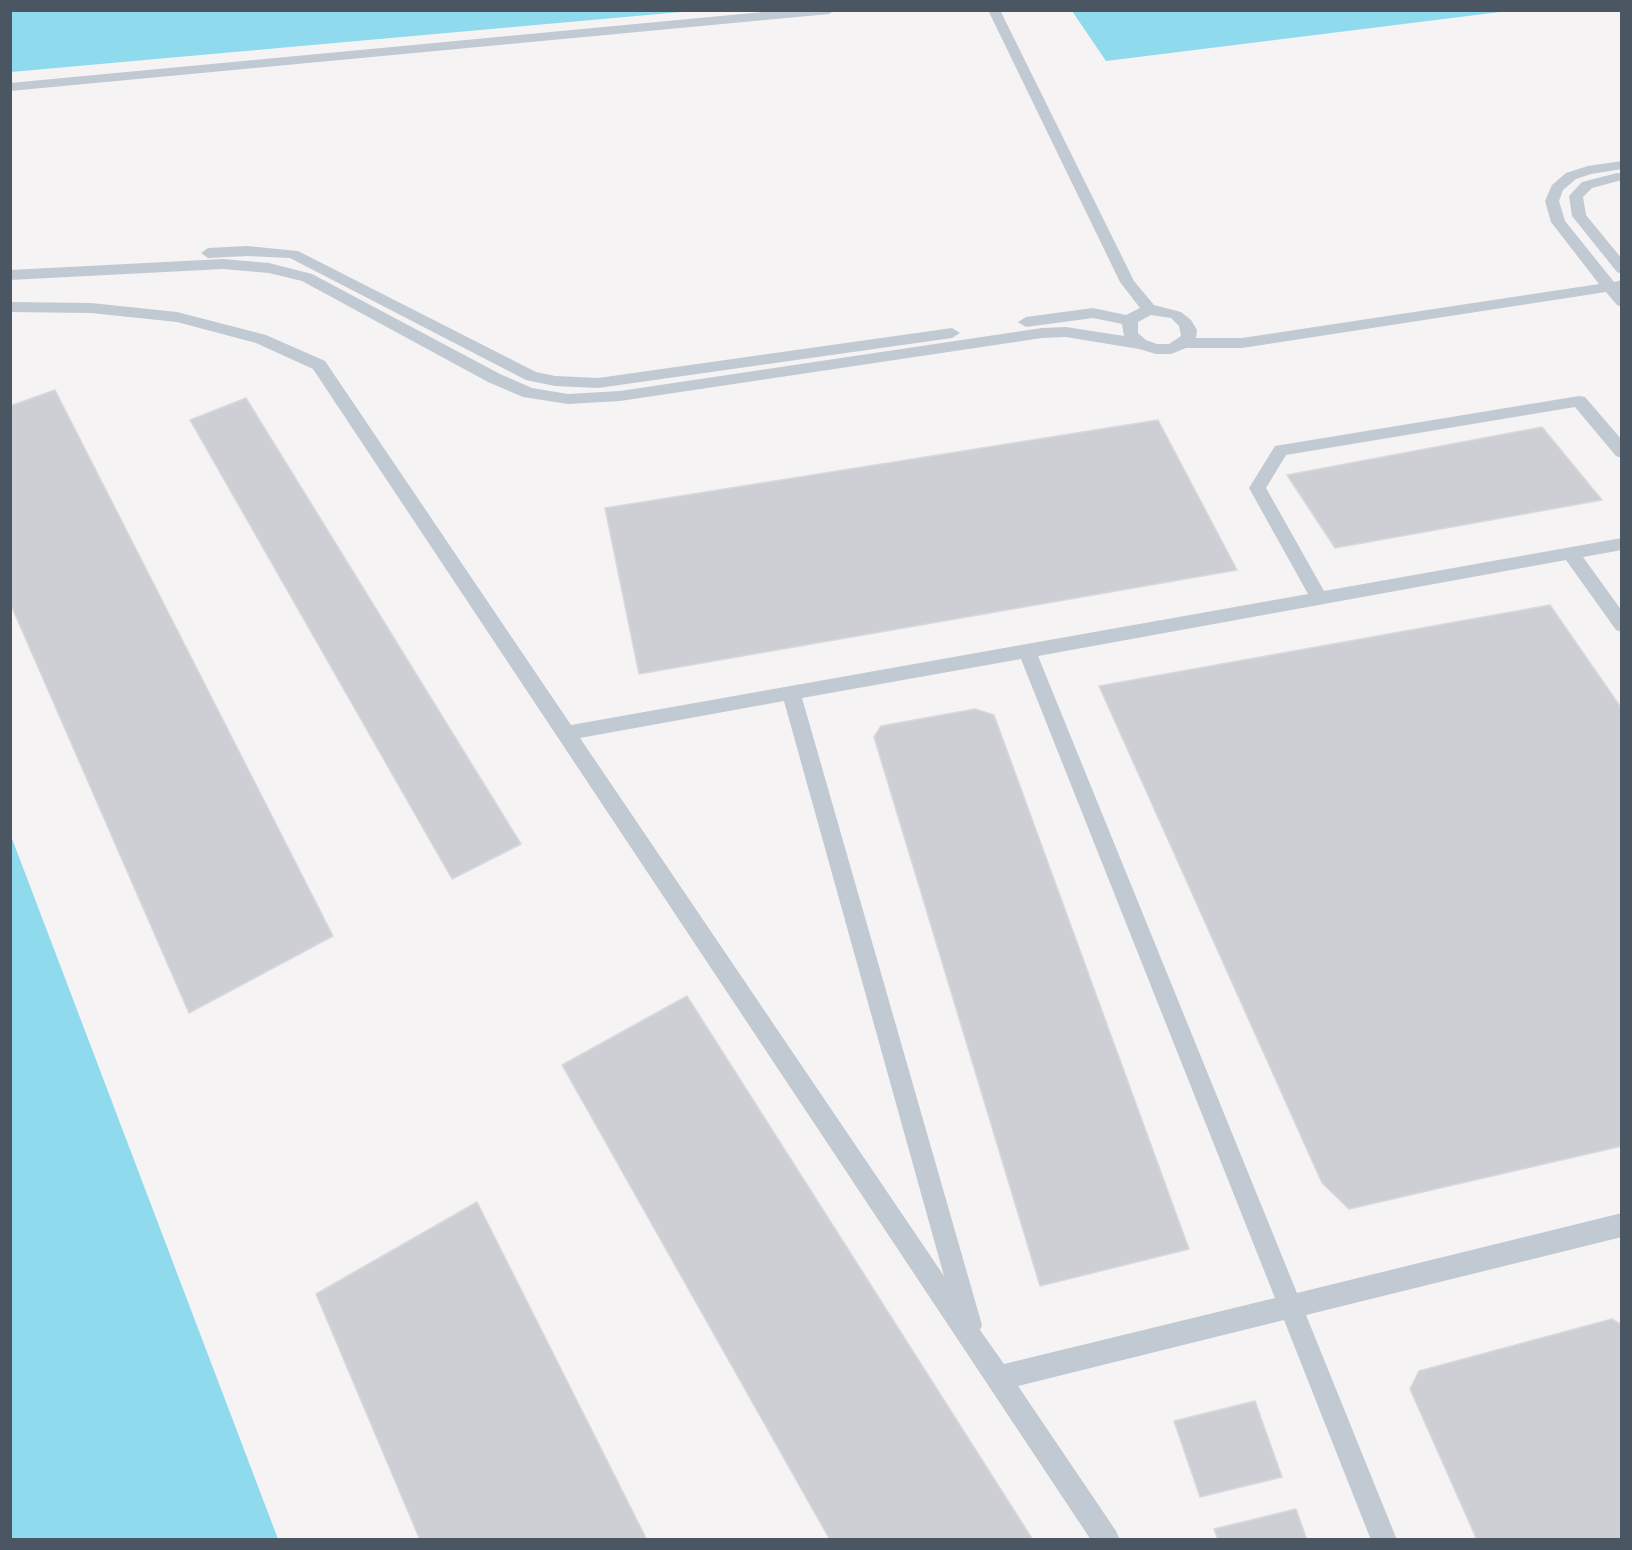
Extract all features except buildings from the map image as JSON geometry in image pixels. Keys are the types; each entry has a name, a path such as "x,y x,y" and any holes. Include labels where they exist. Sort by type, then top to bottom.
{"lane":[{"path":"10,87 830,10"},
{"path":"993,10 1127,282 1149,310"},
{"path":"1622,165 1588,170 1571,176 1557,188 1552,201 1558,222 1616,286 1622,302"},
{"path":"1622,177 1587,185 1576,196 1579,216 1622,269"},
{"path":"10,262 247,251 293,254 532,376 555,381 598,383 1093,313 1130,321"},
{"path":"10,275 223,264 269,268 306,277 494,378 529,393 568,399 620,396 1042,333 1066,332 1141,344 1156,349 1171,349 1184,343 1242,343 1616,286"},
{"path":"10,307 91,308 177,317 261,339 319,365 1107,1539"},
{"path":"1141,344 1130,333 1130,321 1134,316 1149,310 1176,315 1186,322 1190,330 1189,337 1184,343"},
{"path":"1319,598 1257,488 1281,450 1579,401 1622,452"},
{"path":"566,733 1622,544"},
{"path":"1570,553 1622,625"},
{"path":"1027,650 1384,1539"},
{"path":"791,692 975,1342"},
{"path":"999,1378 1622,1225"}],"water":[{"path":"11,10 692,10 692,11 11,72"},
{"path":"1072,11 1508,11 1106,61"},
{"path":"11,836 278,1539 11,1539"}]}
